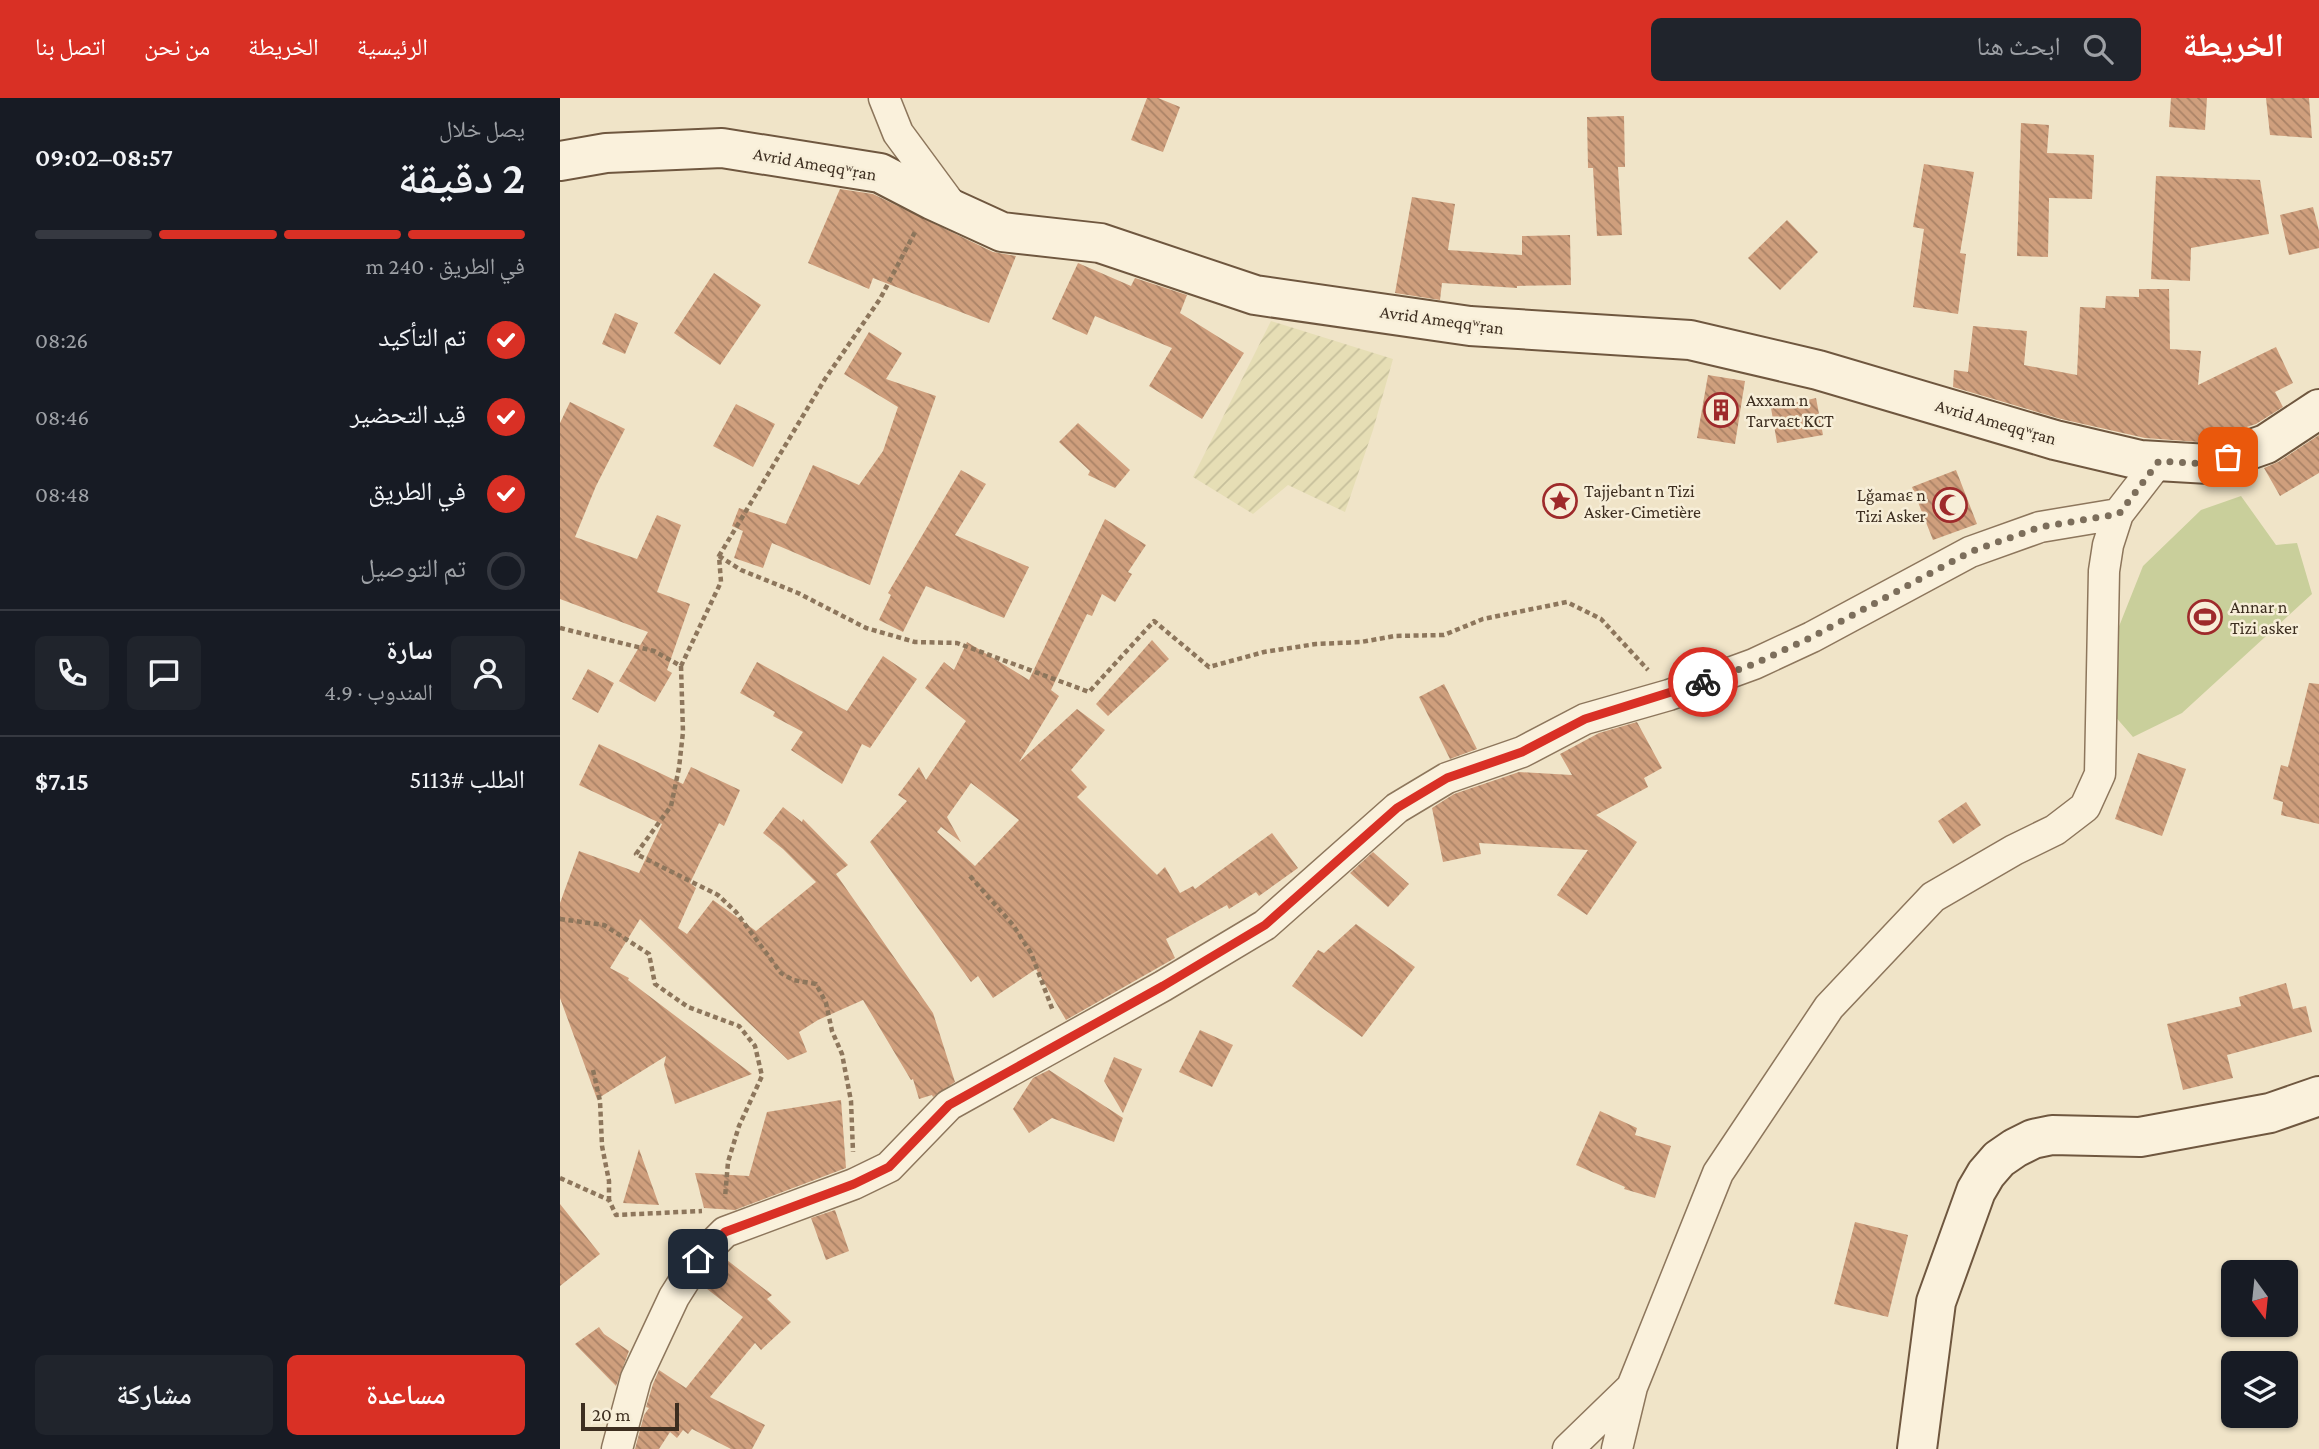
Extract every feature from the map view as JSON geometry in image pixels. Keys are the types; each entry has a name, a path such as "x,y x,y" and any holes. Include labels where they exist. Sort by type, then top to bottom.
{"street":[{"path":"884,98 898,133 944,206"},
{"name":"Avrid Ameqqʷṛan","path":"560,161 607,153 722,148 880,173 1002,232 1100,243 1255,295 1470,326 1690,340 1818,370 2055,440 2140,460 2209,464 2266,444 2319,408"},
{"path":"1617,1449 1632,1387 1718,1173 1829,1007 1933,897 2014,850 2055,830 2085,807 2100,774 2104,571 2108,545 2119,514 2159,461"},
{"path":"617,1449 636,1378 674,1297 698,1259 725,1232 854,1184 889,1167 949,1105 1265,925 1397,808 1447,778 1522,752 1585,719 1669,695 1754,664 1812,637 1970,552 2040,527 2119,514"},
{"path":"1917,1449 1936,1302 1976,1191 1999,1159 2024,1143 2052,1135 2140,1137 2270,1113 2319,1096"},
{"path":"1568,1449 1632,1387"}],"path":[{"path":"854,1184 850,1101 844,1066 826,1003 816,984 793,980 781,973 736,912 718,895 636,854 671,806 683,732 681,666 721,582 719,556 825,379 944,206"},
{"path":"719,556 741,570 799,593 866,628 915,642 957,643 1089,692 1154,621 1209,667 1290,648 1361,642 1395,636 1444,635 1483,619 1567,603 1601,619 1669,695"},
{"path":"560,628 654,651 681,666"},
{"path":"970,876 1013,925 1031,953 1065,1041"},
{"path":"560,919 604,925 649,954 655,984 688,1007 739,1026 755,1046 762,1076 739,1125 728,1162"},
{"path":"593,1070 600,1101 602,1146 610,1200 616,1215 710,1211"},
{"path":"560,1178 610,1200"}],"shaded area":[{"path":"1271,321 1393,359 1373,430 1345,512 1288,485 1253,514 1193,477"}],"green space":[{"name":"Annar n Tizi asker","path":"2241,496 2276,545 2297,543 2312,594 2182,713 2133,737 2107,707 2114,639 2143,566 2201,510"}],"building":[{"path":"1147,98 1158,98 1180,107 1163,152 1131,140"},
{"path":"2171,98 2207,98 2205,130 2169,127"},
{"path":"2266,98 2309,98 2312,138 2270,135"},
{"path":"1624,116 1625,167 1618,167 1622,235 1597,236 1593,168 1588,168 1587,117"},
{"path":"2021,123 2049,125 2047,153 2094,155 2092,199 2049,198 2048,257 2017,256"},
{"path":"1924,164 1974,172 1960,253 1966,254 1958,314 1913,307 1924,229 1913,227"},
{"path":"2156,176 2260,180 2269,234 2191,248 2190,281 2151,279"},
{"path":"840,189 873,194 993,252 1016,256 989,323 873,278 869,289 808,263"},
{"path":"1412,197 1455,204 1448,250 1522,255 1522,236 1570,235 1571,285 1517,288 1442,283 1440,300 1395,293"},
{"path":"2313,207 2319,231 2319,248 2289,255 2280,215"},
{"path":"1787,220 1818,252 1780,290 1748,258"},
{"path":"1078,263 1131,286 1135,278 1187,295 1180,313 1244,353 1202,419 1149,386 1172,348 1095,316 1087,335 1052,319"},
{"path":"714,273 761,305 720,365 674,333"},
{"path":"2139,289 2169,289 2170,349 2201,351 2198,385 2276,347 2293,383 2275,392 2283,407 2256,424 2199,442 2145,438 2061,419 1953,387 1954,370 1968,372 1973,326 2027,331 2024,365 2077,375 2080,307 2105,308 2106,296 2139,297"},
{"path":"615,313 638,323 625,354 602,344"},
{"path":"869,332 902,353 886,379 936,396 870,585 772,543 763,568 734,558 743,531 732,526 739,508 786,524 813,465 859,485 883,451 898,407 844,374"},
{"name":"Axxam n Tarvaɛt KCT","path":"1708,375 1745,381 1735,444 1697,438"},
{"path":"1816,398 1823,435 1777,443 1771,408"},
{"path":"570,402 625,429 596,486 575,537 637,559 657,515 681,525 657,592 690,604 667,670 672,673 655,702 619,681 648,632 560,599 560,423"},
{"path":"736,404 775,424 753,467 713,446"},
{"path":"1078,423 1130,470 1115,488 1088,475 1090,471 1059,442"},
{"path":"2319,435 2319,473 2280,496 2264,468"},
{"path":"961,470 986,484 955,535 1029,567 1004,618 926,586 903,632 879,620 891,595 888,593"},
{"path":"1956,470 1977,524 1933,540 1912,487"},
{"path":"1105,519 1146,545 1128,572 1132,574 1115,602 1102,594 1092,616 1087,614 1051,690 1059,696 1019,762 1077,709 1105,730 1071,770 1087,787 1077,797 1157,875 1165,867 1180,893 1193,886 1195,889 1272,833 1298,868 1259,896 1256,892 1229,909 1227,905 1166,939 1175,958 1066,1020 1036,969 993,998 978,976 971,982 870,842 907,801 898,795 919,767 926,780 966,721 925,688 944,662 954,670 967,642 1029,680","holes":["971,783 1019,820 975,866 937,832 941,827 961,842 947,817"]},
{"path":"1152,640 1169,659 1108,716 1096,704"},
{"path":"883,656 917,679 870,748 862,744 842,784 791,750 803,732 773,716 775,712 740,693 757,662 847,711"},
{"path":"588,669 614,683 598,713 572,699"},
{"path":"2309,683 2319,684 2319,824 2281,815 2283,802 2273,799 2281,765 2288,767"},
{"path":"1444,684 1477,749 1450,759 1419,697"},
{"path":"1637,722 1662,768 1644,778 1648,787 1596,815 1637,842 1587,915 1557,895 1588,850 1479,843 1481,854 1443,862 1432,808 1454,794 1519,772 1572,775 1560,754 1599,733"},
{"path":"599,744 683,784 691,767 740,790 724,826 719,823 690,883 696,888 678,928 687,934 713,900 756,931 816,882 763,833 783,807 802,822 803,819 848,865 836,874 933,1013 955,1082 933,1097 932,1095 919,1099 913,1079 911,1080 863,1000 818,1020 799,1032 807,1052 788,1060 640,919 610,968 629,978 628,980 752,1074 675,1104 664,1065 666,1056 597,1099 560,998 560,903 579,851 639,873 662,824 579,785"},
{"path":"2138,753 2186,769 2162,836 2115,819"},
{"path":"1966,802 1981,825 1953,844 1938,821"},
{"path":"1373,852 1409,884 1388,907 1350,873"},
{"path":"1356,924 1415,967 1362,1037 1292,986 1318,950 1324,953"},
{"path":"2286,983 2293,1009 2306,1006 2312,1032 2227,1055 2233,1078 2183,1090 2167,1024 2241,1006 2239,997"},
{"path":"1200,1030 1233,1045 1212,1087 1179,1072"},
{"path":"1114,1057 1142,1069 1123,1113 1104,1081"},
{"path":"1049,1070 1123,1118 1114,1142 1052,1118 1029,1133 1013,1109 1033,1078"},
{"path":"841,1100 846,1168 735,1210 704,1208 695,1173 749,1176 767,1112"},
{"path":"1600,1111 1637,1128 1635,1135 1671,1146 1655,1198 1624,1189 1625,1187 1576,1165"},
{"path":"639,1149 659,1205 623,1203"},
{"path":"560,1204 600,1254 560,1286"},
{"path":"835,1210 849,1251 826,1260 811,1218"},
{"path":"1855,1222 1908,1235 1888,1317 1834,1304"},
{"path":"727,1260 772,1295 767,1299 791,1322 761,1350 755,1343 710,1397 765,1425 752,1449 731,1449 692,1429 688,1434 683,1430 677,1438 670,1432 659,1449 635,1449 659,1370 686,1388 743,1317 702,1285 719,1262"},
{"path":"599,1327 604,1334 629,1351 616,1386 575,1344"}],"way so far":[{"path":"1703,682 1754,664 1812,637 1970,552 2040,527 2119,514 2159,461 2209,464 2228,457"}],"place":[{"name":"Axxam n Tarvaɛt KCT","path":"1721,410"},
{"name":"Tajjebant n Tizi Asker-Cimetière","path":"1560,501"},
{"name":"Lǧamaɛ n Tizi Asker","path":"1950,505"},
{"name":"Annar n Tizi asker","path":"2205,617"}],"route":[{"path":"698,1259 725,1232 854,1184 889,1167 949,1105 1163,986 1265,925 1397,808 1447,778 1522,752 1585,719 1669,695 1703,682"}]}
